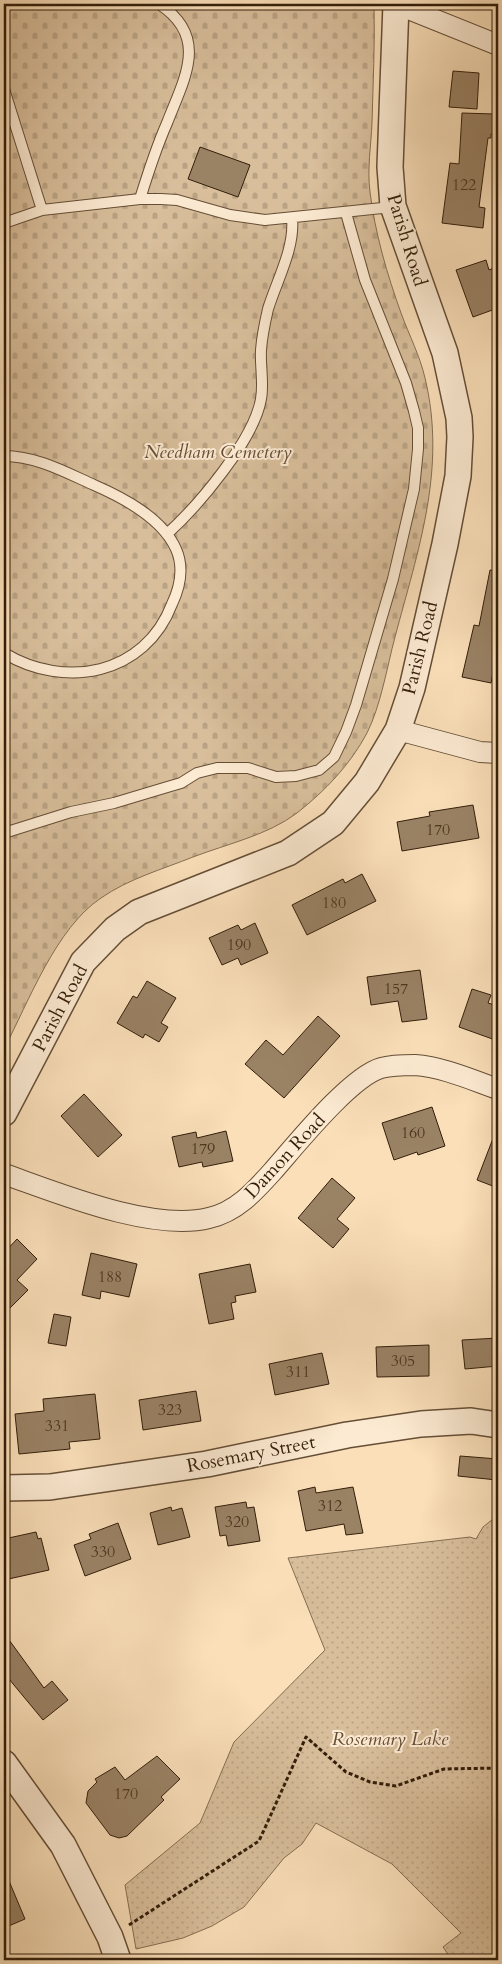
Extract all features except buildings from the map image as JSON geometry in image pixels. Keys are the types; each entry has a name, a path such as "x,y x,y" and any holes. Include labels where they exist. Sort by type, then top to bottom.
{"street":[{"path":"396,4 498,45"},
{"name":"Parish Road","path":"4,1113 83,962 115,929 139,912 288,853 333,823 367,782 398,730 412,688 445,544 458,476 460,438 459,418 445,353 393,206 390,167 396,4"},
{"path":"398,730 480,752 498,753"},
{"name":"Damon Road","path":"4,1174 92,1205 129,1213 175,1221 208,1218 238,1206 254,1192 326,1111 356,1082 380,1068 416,1065 498,1089"},
{"name":"Rosemary Street","path":"4,1488 50,1487 206,1464 347,1435 421,1424 471,1421 498,1425"},
{"path":"4,1762 63,1845 114,1949"}],"lane":[{"path":"140,199 188,66 188,42 183,28 159,4"},
{"path":"4,89 42,210"},
{"path":"4,223 42,210 140,199 176,200 247,218 265,220 346,213 393,206"},
{"path":"4,833 71,812 114,803 181,783 196,773 217,768 248,768 276,777 296,776 319,770 334,757 356,705 394,579 410,507 418,449 418,428 406,384 365,280 346,213"},
{"path":"167,534 193,508 213,483 247,436 254,423 261,399 263,383 261,350 264,329 291,235 292,218"},
{"path":"4,456 35,460 101,488 146,515 167,534 177,551 180,562 179,587 169,613 153,638 124,662 102,669 67,672 51,671 32,666 4,653"}],"path":[{"path":"114,1949 259,1841 306,1737 346,1772 370,1782 396,1786 444,1769 498,1768"}],"green space":[{"name":"Needham Cemetery","path":"4,4 374,4 372,123 369,166 370,192 378,238 386,268 425,378 431,412 433,445 427,509 383,686 372,722 353,756 317,796 286,821 260,833 134,880 111,891 85,911 70,927 57,946 4,1049"},
{"name":"Rosemary Lake","path":"498,1515 498,1960 452,1960 443,1947 461,1933 392,1864 316,1823 302,1844 284,1858 244,1907 212,1926 183,1938 136,1949 125,1885 200,1823 234,1742 325,1650 288,1558 470,1537 476,1539 483,1527"}]}
